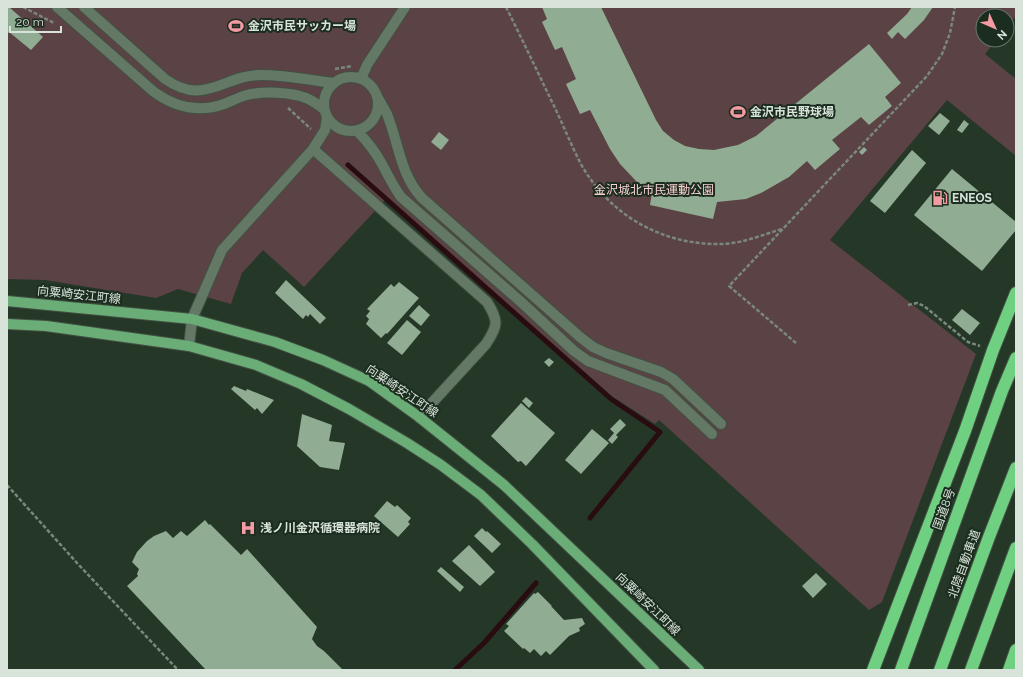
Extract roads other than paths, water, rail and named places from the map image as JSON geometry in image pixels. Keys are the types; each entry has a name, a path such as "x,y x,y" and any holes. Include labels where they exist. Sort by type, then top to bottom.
{"highway":[{"path":"873,670 965,431 1016,293"},
{"name":"国道8号","path":"901,670 1002,391 1016,358"},
{"name":"北陸自動車道","path":"940,670 1016,468"},
{"path":"971,670 1016,548"},
{"path":"1009,670 1016,650"}],"main road":[{"name":"向粟崎安江町線","path":"7,301 192,319 275,342 323,360 369,381 419,416 504,485 699,670"},
{"path":"7,324 46,326 190,346 256,365 301,384 349,409 441,465 481,496 532,544 654,670"}],"street":[{"path":"57,7 154,92 183,107 198,109 210,108 247,95 262,93 292,95 306,98 326,113 333,124 340,129 357,131 365,128 372,122 376,115 378,98"},
{"path":"84,7 165,79 174,85 187,90 202,91 218,87 245,76 261,75 334,83"},
{"path":"361,79 367,65 405,7"},
{"path":"190,346 192,319 222,250 313,148 324,130 326,113 325,99 328,91 334,83 351,77 361,79 368,83 374,90 387,114 405,172 413,188 422,198 593,347 661,372 673,379 721,424"},
{"path":"357,131 374,151 394,188 401,197 520,301 574,351 588,361 665,390 712,434"},
{"path":"313,148 487,302 496,315 495,331 486,344 419,416"}],"waterway":[{"path":"348,165 611,399 660,432 590,518"},
{"path":"455,670 484,643 536,583"}],"place":[{"name":"金沢市民サッカー場","path":"236,26"},
{"name":"金沢市民野球場","path":"738,112"},
{"name":"ENEOS","path":"940,198"},
{"name":"浅ノ川金沢循環器病院","path":"248,528"}],"park label":[{"name":"金沢城北市民運動公園","path":"654,190"}]}
